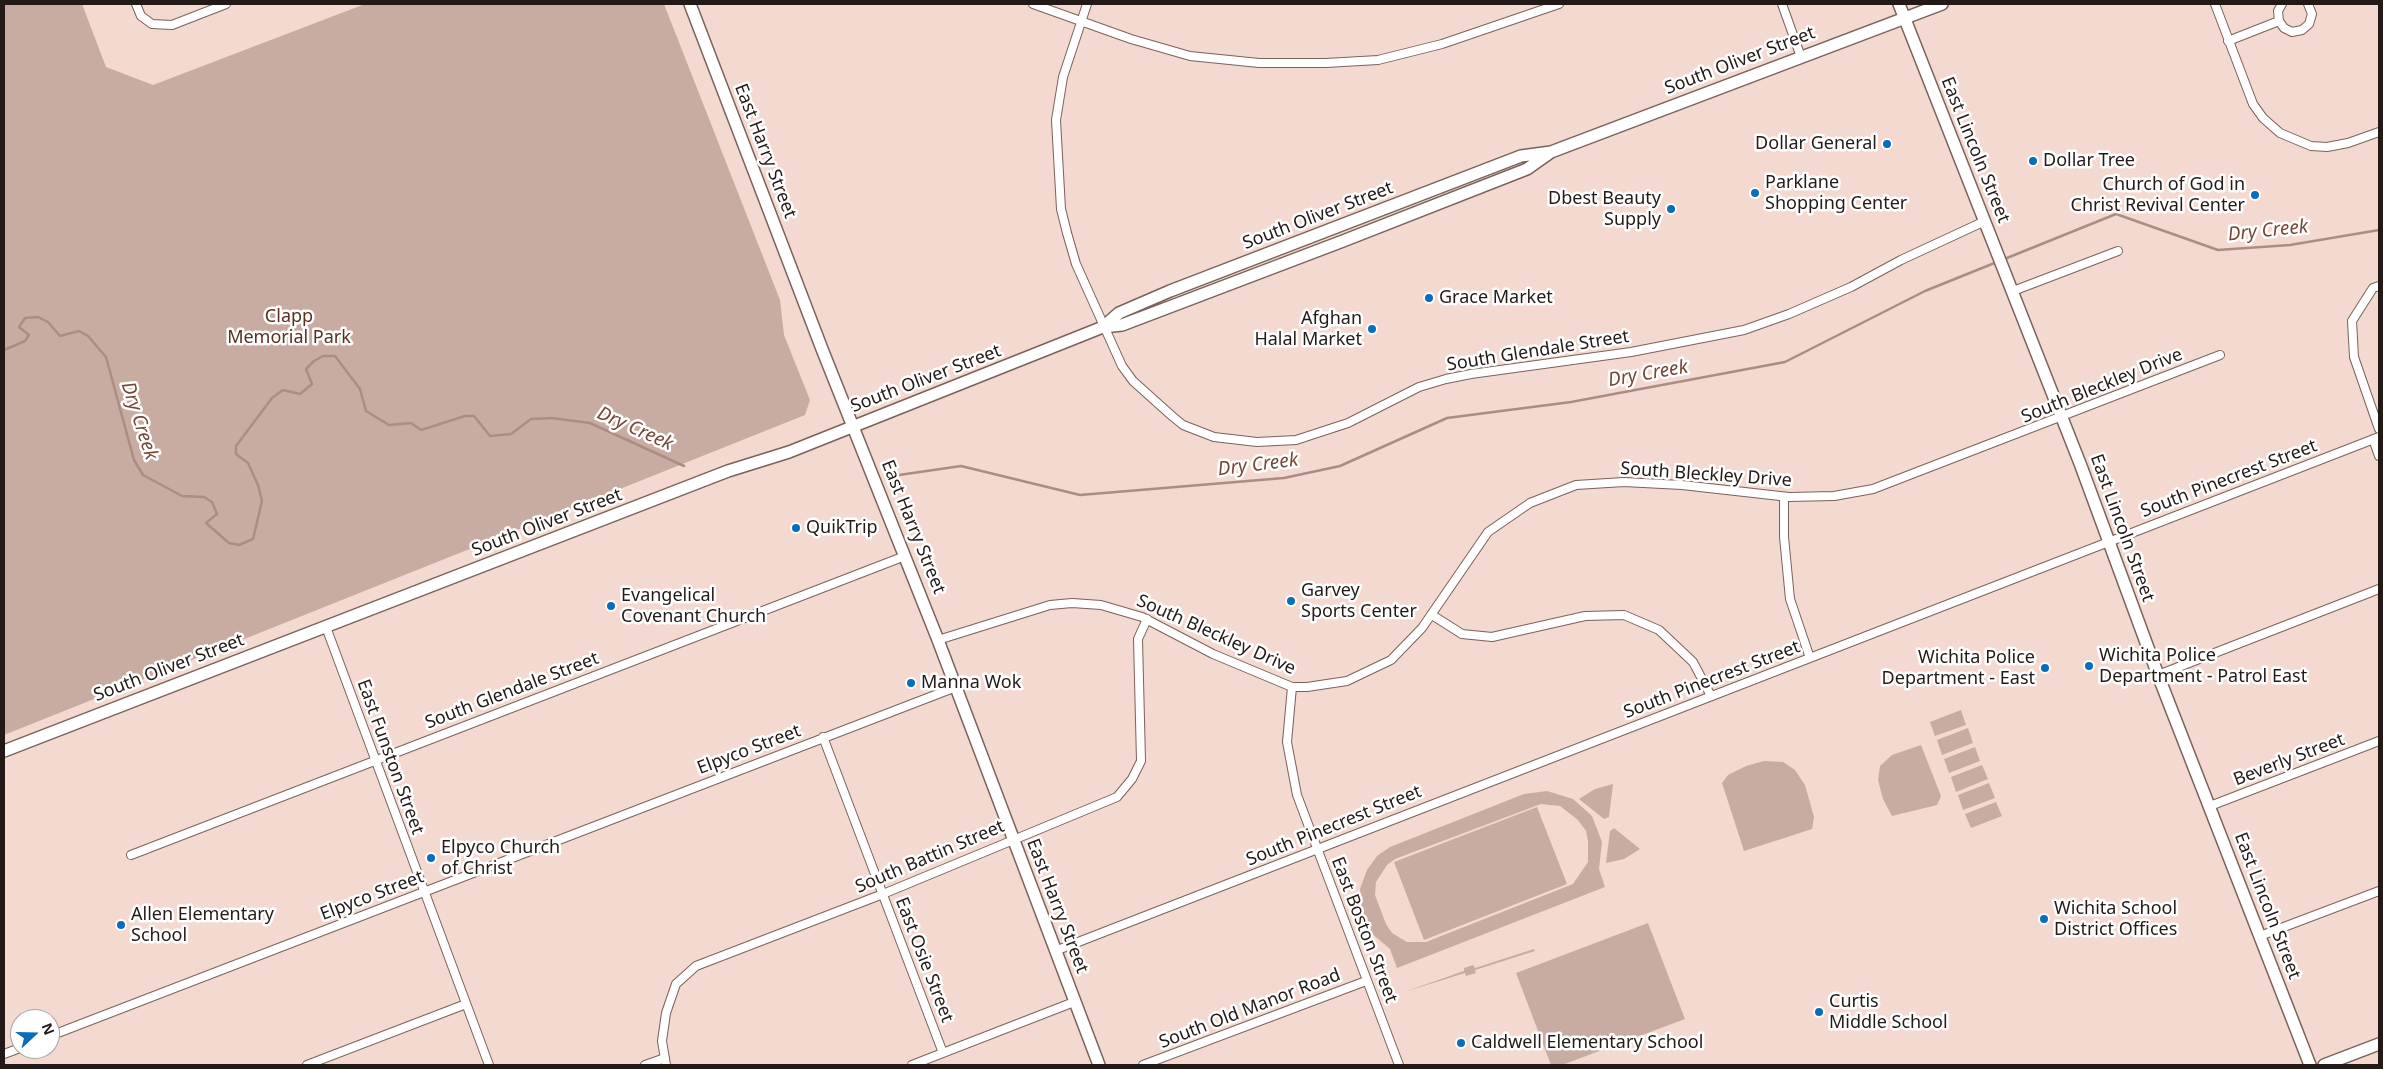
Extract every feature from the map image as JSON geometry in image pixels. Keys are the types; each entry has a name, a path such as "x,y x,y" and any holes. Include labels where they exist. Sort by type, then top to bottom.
{"main road":[{"name":"East Harry Street","path":"690,4 938,640 1099,1065"},
{"name":"East Lincoln Street","path":"1899,4 2013,291 2110,543 2158,675 2310,1065"},
{"name":"South Oliver Street","path":"4,750 728,471 789,452 1103,327 1119,313 1170,292 1521,156 1551,152 1942,4"},
{"path":"2324,1065 2379,1044"}],"street":[{"path":"136,4 141,16 152,24 172,25 226,4"},
{"path":"1033,4 1131,39 1190,56 1259,63 1326,63 1378,60 1442,44 1559,4"},
{"path":"1087,4 1063,77 1056,120 1058,168 1061,209 1066,233 1076,264 1103,327"},
{"path":"1782,4 1801,57"},
{"path":"2215,4 2253,104 2268,122 2286,138 2311,146 2327,147 2343,145 2379,132"},
{"path":"2282,4 2278,11 2278,21 2288,31 2302,30 2311,19 2311,9 2308,4"},
{"path":"2228,41 2278,21"},
{"name":"South Glendale Street","path":"1103,327 1122,366 1133,381 1183,425 1214,437 1231,440 1257,442 1296,440 1348,423 1419,387 1446,379 1631,352 1744,330 1789,314 1851,287 1901,260 1985,221"},
{"path":"2013,291 2118,251"},
{"path":"2379,286 2373,288 2352,321 2354,356 2379,429"},
{"name":"South Bleckley Drive","path":"938,640 1050,605 1101,605 1146,619 1214,654 1292,686 1307,687 1347,681 1391,660 1422,628 1488,532 1530,503 1576,485 1624,482 1682,485 1784,497 1834,496 1873,489 2220,356"},
{"path":"2376,438 2379,456"},
{"name":"South Pinecrest Street","path":"1055,951 2110,543 2175,515 2376,438"},
{"path":"1784,497 1784,537 1790,599 1810,658"},
{"name":"South Glendale Street","path":"131,855 905,556"},
{"path":"2158,675 2379,589"},
{"path":"1432,615 1462,634 1492,637 1585,616 1624,615 1660,630 1693,662 1711,696"},
{"name":"South Battin Street","path":"645,1065 666,1062 662,1041 666,1013 676,984 696,966 882,894 1117,797 1132,779 1141,761 1138,639 1146,619"},
{"name":"East Funston Street","path":"326,627 489,1065"},
{"name":"East Boston Street","path":"1292,686 1287,742 1297,795 1399,1065"},
{"name":"Elpyco Street","path":"60,1032 956,687"},
{"name":"East Osie Street","path":"823,738 943,1053"},
{"name":"Beverly Street","path":"2210,806 2379,742"},
{"path":"2260,936 2379,891"},
{"name":"South Old Manor Road","path":"1143,1065 1366,981"},
{"path":"912,1065 1074,1002"},
{"path":"307,1065 466,1004"}],"green space":[{"name":"Clapp Memorial Park","path":"4,4 82,4 106,67 153,85 365,4 664,4 780,300 784,335 810,400 805,415 4,735"},
{"path":"1961,710 1966,725 1935,736 1930,722"},
{"path":"1968,728 1973,743 1942,755 1937,740"},
{"path":"1921,745 1941,796 1937,805 1892,816 1883,799 1878,780 1880,766 1892,755"},
{"path":"1975,747 1980,761 1949,773 1944,759"},
{"path":"1764,761 1783,762 1795,770 1805,785 1814,817 1812,829 1744,851 1722,783 1728,775 1746,766"},
{"path":"1982,765 1988,779 1956,792 1951,777"},
{"path":"1989,783 1995,798 1963,810 1958,795"},
{"path":"1613,784 1609,817 1604,819 1579,799 1595,789"},
{"path":"1547,791 1573,799 1592,816 1602,842 1599,869 1605,887 1397,968 1390,949 1370,932 1361,910 1360,889 1367,870 1377,856 1390,847 1524,794","holes":["1541,804 1560,806 1578,820 1586,831 1588,841 1588,862 1573,884 1426,942 1407,942 1392,933 1386,924 1375,895 1376,882 1387,865 1395,859"]},
{"path":"1996,802 2002,816 1971,828 1965,814"},
{"path":"1537,807 1567,884 1424,940 1394,862"},
{"path":"1614,828 1640,849 1624,859 1606,863 1610,831"},
{"path":"1648,923 1685,1019 1562,1065 1551,1065 1516,973"},
{"path":"1534,949 1535,951 1475,970 1476,973 1466,976 1465,973 1404,992 1464,971 1464,968 1473,965 1475,968"}],"waterway":[{"name":"Dry Creek","path":"2002,260 2116,214 2218,250 2290,245 2379,230"},
{"name":"Dry Creek","path":"899,475 961,466 1080,495 1284,478 1340,466 1447,418 1571,402 1785,362 1925,291 1997,262"},
{"name":"Dry Creek","path":"4,350 25,341 29,335 19,327 25,318 38,317 48,322 60,336 79,331 88,336 106,357 134,460 143,475 182,496 204,497 212,502 217,514 206,523 229,543 239,545 253,539 262,501 258,485 248,463 236,454 236,446 272,398 283,390 300,394 312,384 306,369 323,356 335,356 360,389 366,411 389,425 411,423 421,430 465,416 474,416 490,436 511,434 531,419 552,418 590,423 684,466"}],"place":[{"name":"Dollar General","path":"1887,144"},
{"name":"Dollar Tree","path":"2033,161"},
{"name":"Parklane Shopping Center","path":"1755,193"},
{"name":"Church of God in Christ Revival Center","path":"2255,195"},
{"name":"Dbest Beauty Supply","path":"1671,209"},
{"name":"Grace Market","path":"1429,298"},
{"name":"Afghan Halal Market","path":"1372,329"},
{"name":"QuikTrip","path":"796,528"},
{"name":"Garvey Sports Center","path":"1291,601"},
{"name":"Evangelical Covenant Church","path":"611,606"},
{"name":"Wichita Police Department - Patrol East","path":"2089,666"},
{"name":"Wichita Police Department - East","path":"2045,668"},
{"name":"Manna Wok","path":"911,683"},
{"name":"Elpyco Church of Christ","path":"431,858"},
{"name":"Wichita School District Offices","path":"2044,919"},
{"name":"Allen Elementary School","path":"121,925"},
{"name":"Curtis Middle School","path":"1819,1012"},
{"name":"Caldwell Elementary School","path":"1461,1043"}]}
